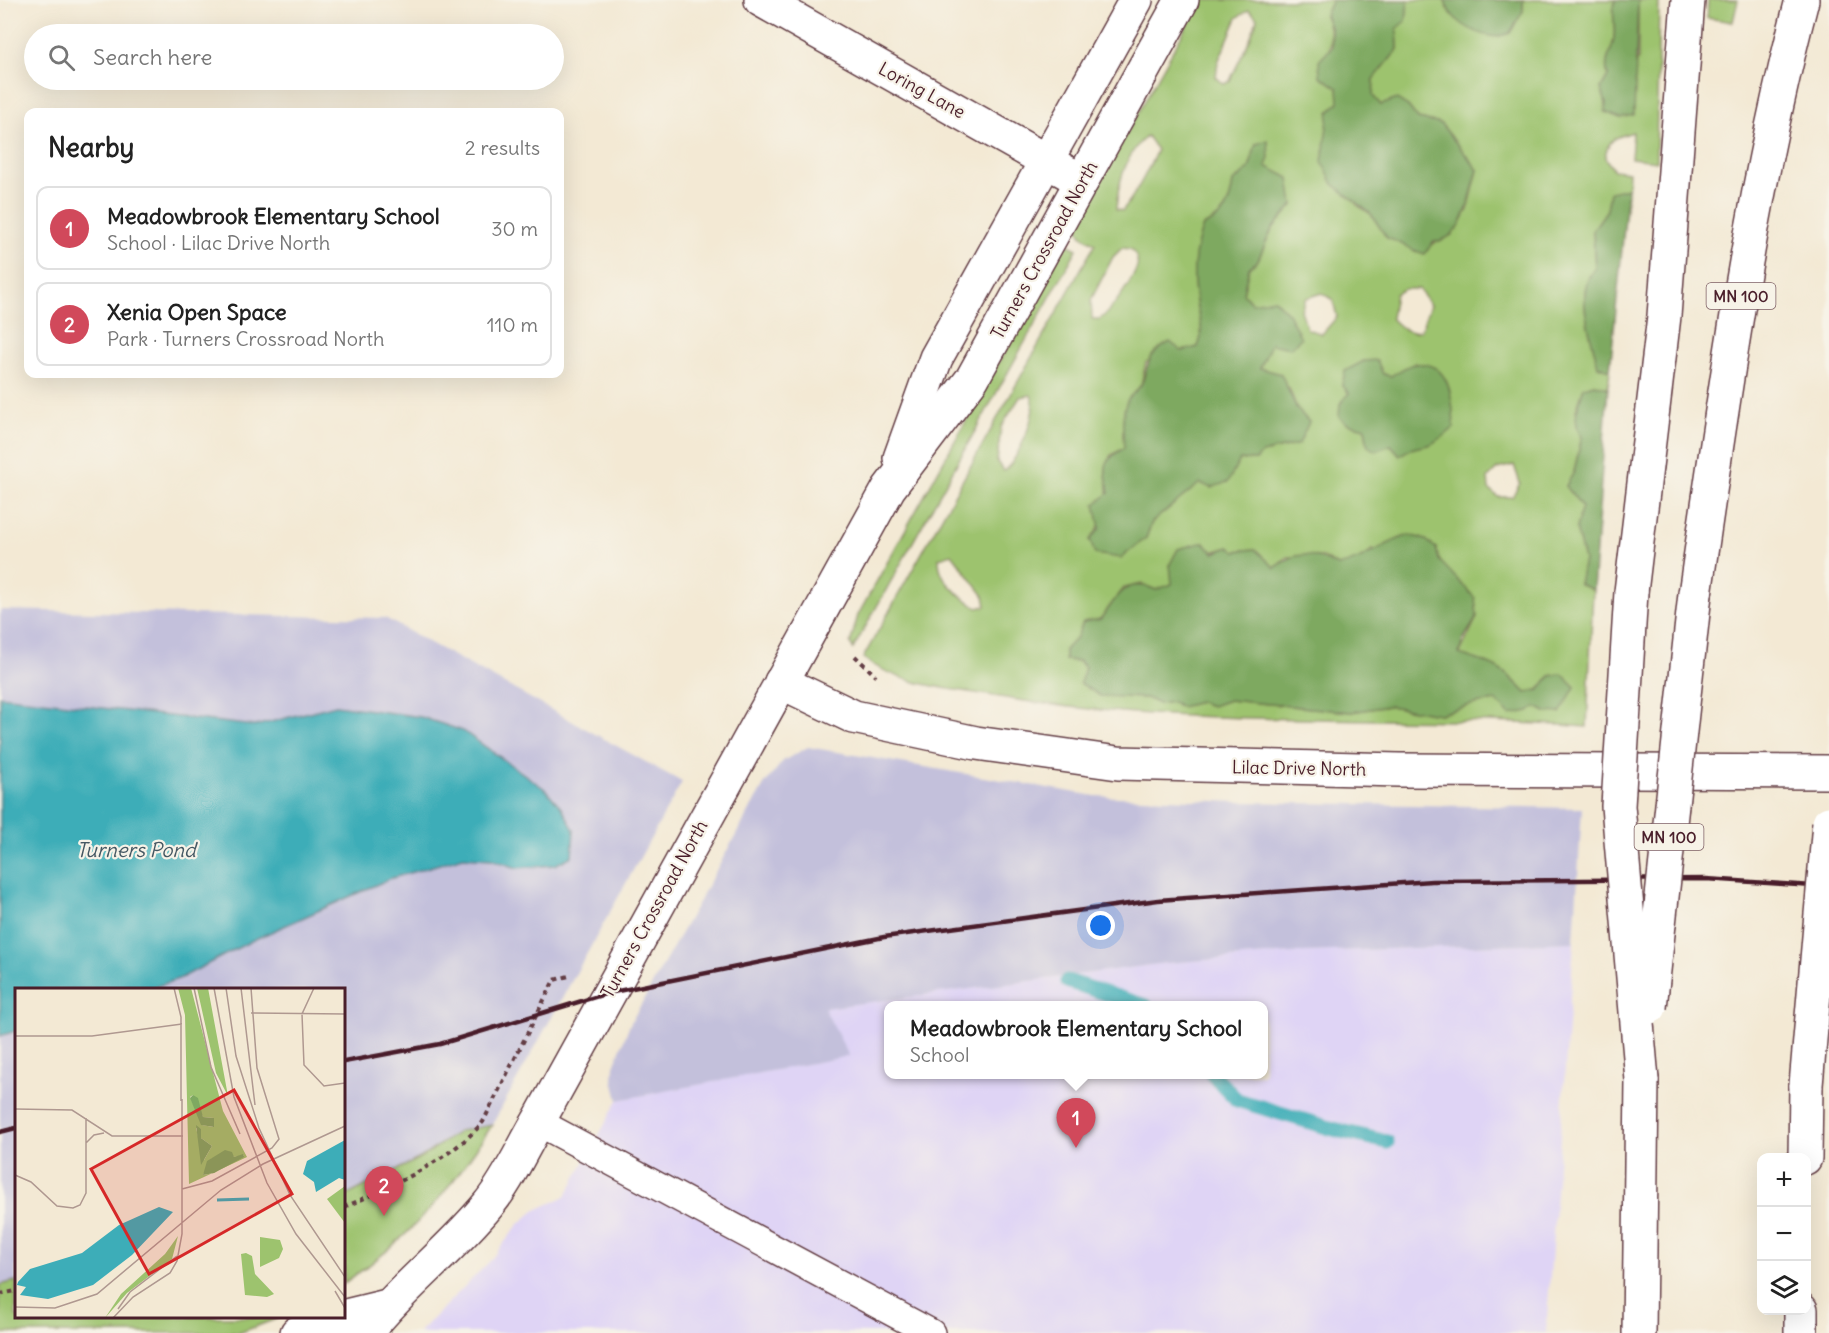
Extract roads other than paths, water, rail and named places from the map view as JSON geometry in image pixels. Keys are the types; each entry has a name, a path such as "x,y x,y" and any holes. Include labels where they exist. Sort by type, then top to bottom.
{"main road":[{"name":"Loring Lane","path":"761,0 1083,181"},
{"name":"Turners Crossroad North","path":"889,488 936,358 1136,0"},
{"name":"Turners Crossroad North","path":"366,1333 387,1306 436,1260 489,1204 538,1122 889,488 972,379 1182,0"},
{"path":"1642,1080 1618,806 1631,592 1664,316 1689,0"},
{"name":"MN 100","path":"1639,1333 1642,1080 1695,594 1734,329 1784,68 1802,0"},
{"name":"Lilac Drive North","path":"781,682 854,717 976,742 1118,764 1399,770 1829,772"},
{"path":"1804,1153 1806,1085 1829,823"},
{"name":"Turners Crossroad North","path":"345,1316 387,1306"},
{"path":"1801,1315 1801,1333"},
{"name":"Turners Crossroad North","path":"297,1333 321,1322 338,1318"}],"lane":[{"path":"538,1122 931,1333"}],"water":[{"name":"Turners Pond","path":"0,696 255,726 336,705 421,717 463,731 545,789 562,808 574,830 572,856 555,865 517,868 491,859 463,857 389,879 253,940 181,978 152,988 15,988 15,1031 0,1036"}],"waterway":[{"path":"1067,981 1129,1001"},
{"path":"1217,1079 1237,1100 1333,1129 1387,1142"}],"railway":[{"path":"345,1062 440,1044 608,993 884,937 1158,900 1432,881 1706,879 1829,887"},
{"path":"0,1132 15,1128"}],"place":[{"name":"Meadowbrook Elementary School","path":"1076,1148"},
{"name":"Xenia Open Space","path":"384,1216"}]}
